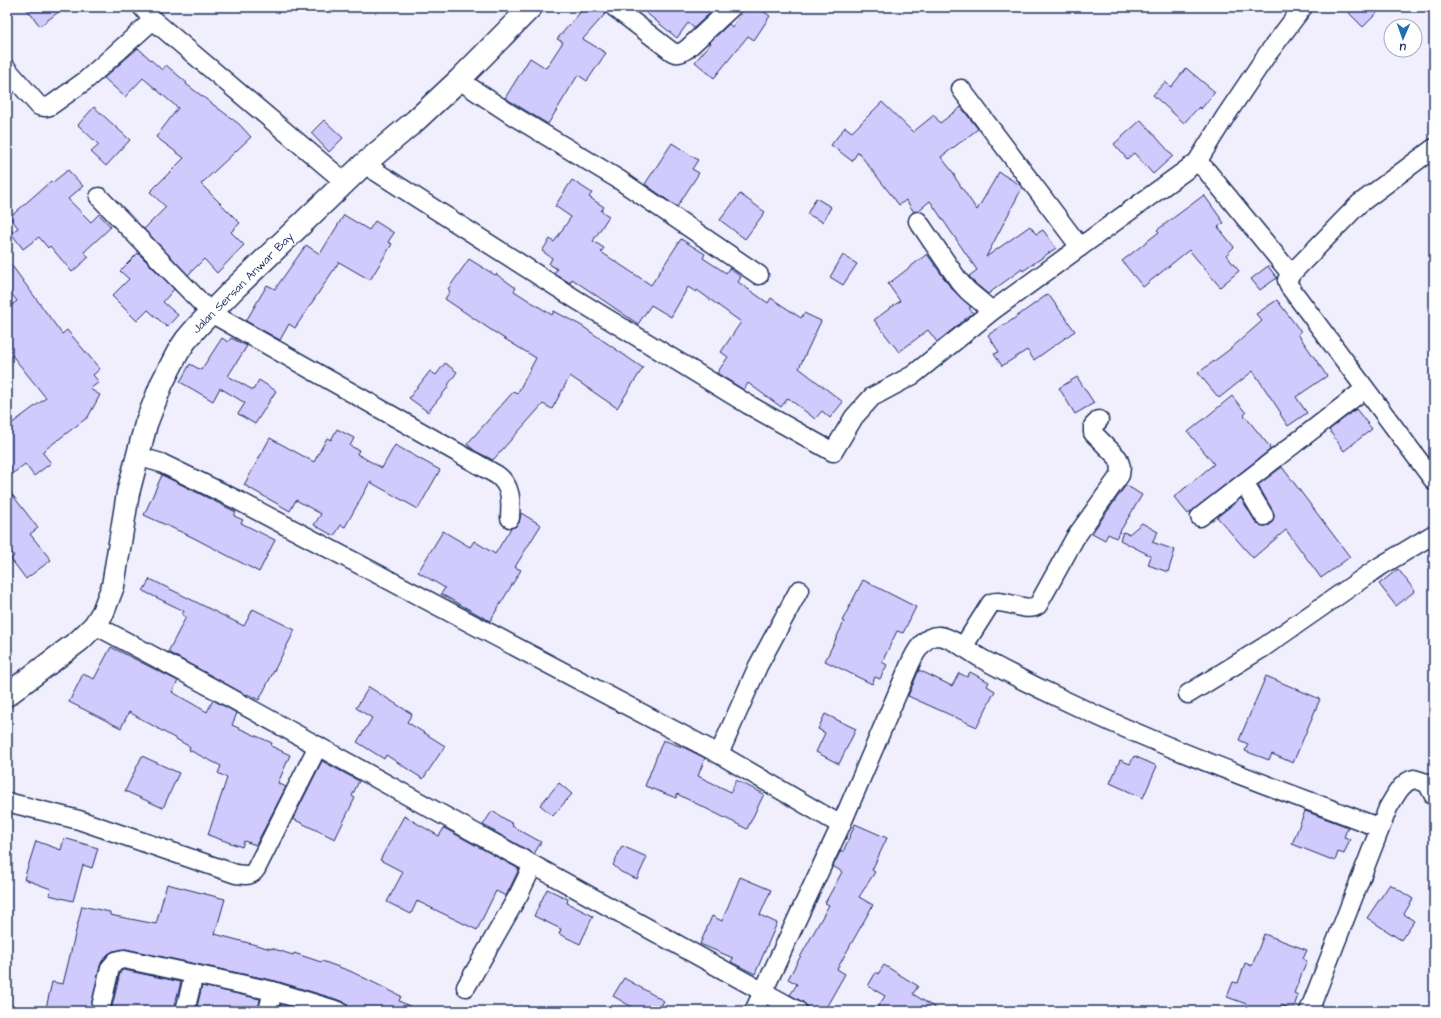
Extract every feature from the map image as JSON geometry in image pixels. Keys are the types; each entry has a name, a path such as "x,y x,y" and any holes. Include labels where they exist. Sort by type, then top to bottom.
{"main road":[{"name":"Jalan Sersan Anwar Bay","path":"7,695 80,640 95,625 103,612 113,586 128,493 146,424 162,383 186,340 233,290 346,183 364,164 415,121 460,80 531,7"}],"street":[{"path":"614,7 675,54 687,50 732,7"},
{"path":"364,164 576,300 749,405 833,452 854,417 872,397 913,375 992,311 1197,162 1266,56 1303,7"},
{"path":"7,69 39,106 50,106 85,81 147,14 346,183"},
{"path":"460,80 512,115 618,179 759,274"},
{"path":"961,89 1080,247"},
{"path":"1434,148 1360,204 1291,274 1287,280 1289,286 1434,481"},
{"path":"1197,162 1206,170 1291,274"},
{"path":"99,197 210,313 497,475 503,480 509,490 511,504 510,518"},
{"path":"918,221 959,281 968,291 992,311"},
{"path":"1200,517 1365,389"},
{"path":"963,647 991,602 1000,601 1031,608 1038,605 1075,538 1120,476 1118,458 1094,433 1093,426 1099,420"},
{"path":"137,456 161,463 239,501 720,754 841,825"},
{"path":"1244,482 1264,516"},
{"path":"1188,694 1264,647 1379,567 1434,534"},
{"path":"720,754 758,666 799,590"},
{"path":"95,625 198,680 798,1011"},
{"path":"754,1011 762,991 841,825 916,653 922,644 935,637 946,638 984,660 1063,699 1173,749 1380,828"},
{"path":"7,802 78,820 229,871 248,875 256,869 318,746"},
{"path":"1309,1011 1388,808 1405,782 1414,779 1432,786"},
{"path":"466,987 519,894 533,865"},
{"path":"100,1011 110,968 116,961 124,959 274,991 339,1011"},
{"path":"185,1011 194,974"},
{"path":"268,1011 274,991"}],"building":[{"path":"25,7 65,7 40,26"},
{"path":"585,7 604,7 606,13 583,39 606,53 587,81 578,75 548,124 505,98 530,58 546,68 563,42 557,39"},
{"path":"639,7 707,7 712,11 694,28 688,23 677,38"},
{"path":"746,7 757,7 770,16 754,40 748,36 714,78 695,62 711,43 710,42 729,24 732,27"},
{"path":"1343,7 1383,7 1363,27"},
{"path":"138,48 162,70 166,65 187,83 186,84 239,124 251,137 201,184 240,223 231,232 244,245 217,273 204,259 188,275 144,229 166,207 150,192 184,158 156,137 178,108 143,78 125,97 104,78"},
{"path":"1186,68 1215,92 1201,109 1199,107 1184,123 1153,95 1165,82 1171,87"},
{"path":"882,102 913,132 934,115 940,123 961,107 978,129 941,157 955,175 954,176 977,210 999,172 1020,185 1022,188 986,257 1030,226 1036,234 1043,230 1056,248 1023,271 1022,269 988,294 969,276 977,270 930,201 918,211 914,212 906,200 899,205 858,152 852,161 831,145 845,127 852,132"},
{"path":"94,107 130,140 106,166 91,152 99,145 78,125"},
{"path":"324,120 343,138 329,152 311,133"},
{"path":"1141,120 1173,156 1153,174 1134,153 1127,159 1114,144"},
{"path":"672,143 698,160 692,169 699,173 677,207 645,184"},
{"path":"68,170 83,186 68,199 91,222 99,214 111,227 84,252 89,257 72,272 50,246 48,248 39,237 23,249 11,233 18,228 10,217 51,181 52,183"},
{"path":"572,180 592,193 589,197 604,207 601,211 609,216 593,241 604,248 601,252 651,285 681,239 705,254 703,258 726,273 729,268 741,277 738,282 768,303 771,298 801,318 804,313 821,321 799,368 843,402 830,418 822,411 815,419 788,398 781,407 748,383 744,390 717,373 728,357 721,352 741,322 697,290 696,292 688,287 671,317 651,305 638,324 572,279 570,283 554,273 557,269 549,264 552,258 542,251 550,239 554,242 571,217 555,206"},
{"path":"740,194 765,212 745,239 720,220"},
{"path":"1204,195 1224,223 1218,227 1234,247 1226,255 1239,271 1220,287 1189,250 1143,287 1122,261 1159,232 1157,230"},
{"path":"816,198 831,207 823,222 807,214"},
{"path":"344,215 369,230 375,221 394,233 388,242 392,244 370,280 339,262 295,328 289,324 280,340 246,321 267,285 275,289 306,245 320,254"},
{"path":"138,253 174,289 163,302 178,315 167,327 148,310 137,321 112,296 129,279 120,271"},
{"path":"927,254 951,288 971,307 969,308 973,313 937,342 928,330 899,352 874,320 900,301 888,284"},
{"path":"843,255 857,264 843,285 830,277"},
{"path":"7,259 62,334 67,330 100,369 93,375 99,382 90,389 100,395 88,417 42,452 51,463 34,476 25,464 7,478 7,427 46,398 7,349 7,309 17,301 7,288"},
{"path":"469,259 495,275 496,274 516,288 514,291 552,315 554,311 582,326 643,368 617,408 570,376 552,409 543,404 493,460 475,451 467,444 514,391 517,394 536,358 445,299 450,291 448,289"},
{"path":"1268,266 1277,278 1260,290 1251,279"},
{"path":"1048,294 1075,331 1034,360 1027,350 1002,366 994,354 999,352 988,335 1005,325"},
{"path":"1277,300 1301,332 1298,334 1327,376 1296,397 1307,413 1288,426 1253,371 1219,398 1198,373 1229,350 1262,321 1256,314"},
{"path":"222,338 228,342 231,338 247,346 228,376 253,390 259,380 276,391 255,424 238,414 245,403 220,388 213,401 180,382 190,364 201,370"},
{"path":"445,363 457,372 448,385 449,386 428,412 409,398 430,371 436,375"},
{"path":"1077,377 1094,403 1075,414 1059,388"},
{"path":"1232,396 1246,413 1244,415 1270,447 1270,450 1188,514 1174,497 1214,464 1188,432"},
{"path":"1356,409 1372,429 1344,451 1329,430"},
{"path":"337,429 354,438 350,446 359,450 357,454 382,468 395,445 440,470 418,509 370,482 345,527 341,525 334,536 314,525 321,514 296,500 290,511 244,485 270,438 314,462 327,438 331,440"},
{"path":"1282,467 1350,557 1321,578 1286,530 1253,558 1217,517 1241,498 1259,525 1270,525 1273,521 1273,511 1258,485"},
{"path":"162,475 236,512 234,516 243,520 241,523 275,540 259,572 192,537 144,515"},
{"path":"1126,485 1142,495 1116,538 1108,534 1105,540 1092,533"},
{"path":"7,488 38,528 30,534 51,560 26,579 11,559 14,556 7,546"},
{"path":"521,513 541,525 515,567 521,570 490,621 441,594 445,588 418,572 443,531 470,547 474,541 495,554 511,528 515,527 519,523"},
{"path":"1142,523 1158,532 1152,542 1175,550 1168,572 1148,565 1151,556 1120,540 1123,532 1129,534"},
{"path":"1398,569 1415,591 1396,606 1379,584"},
{"path":"150,579 244,626 253,609 295,630 259,700 247,694 246,695 168,652 186,617 182,615 184,611 143,591"},
{"path":"863,580 916,607 903,633 897,631 882,662 887,665 880,679 875,677 872,684 825,661 844,622 842,621"},
{"path":"111,647 178,681 172,692 207,712 213,700 237,713 232,725 272,743 271,746 290,755 278,783 286,787 256,845 244,841 242,847 208,835 227,778 218,773 221,766 189,750 190,747 129,712 121,728 69,702 83,674 94,679"},
{"path":"919,670 952,686 959,673 967,677 970,672 989,682 987,686 995,691 977,727 908,696"},
{"path":"1266,676 1320,699 1293,763 1272,754 1269,760 1245,751 1248,744 1239,740"},
{"path":"369,687 412,714 407,722 445,746 423,779 386,755 384,759 357,742 372,718 356,708"},
{"path":"825,714 856,729 839,764 816,752 825,733 818,729"},
{"path":"663,740 685,748 705,758 698,776 731,792 736,780 764,794 747,829 677,794 676,798 645,786"},
{"path":"142,756 179,773 163,808 125,791"},
{"path":"1134,756 1157,766 1143,798 1110,783 1120,760 1130,764"},
{"path":"322,761 359,781 352,796 355,798 335,839 293,819"},
{"path":"559,783 572,794 553,816 540,805"},
{"path":"492,811 513,824 512,826 541,842 534,854 483,825"},
{"path":"1305,811 1348,827 1344,837 1350,839 1344,854 1338,852 1335,861 1292,844"},
{"path":"404,816 439,836 444,828 519,869 506,896 496,891 477,930 417,901 411,914 387,902 403,872 380,860"},
{"path":"855,824 887,838 872,870 875,872 859,897 873,905 837,969 845,974 824,1011 808,1011 807,1006 803,1002 790,995 797,984 788,979 829,905 825,903 842,872 833,866 841,850 843,852"},
{"path":"64,838 98,848 92,868 83,865 73,901 49,895 51,889 24,879 36,841 61,850"},
{"path":"622,846 647,857 637,879 621,872 613,865"},
{"path":"740,877 771,890 760,915 777,923 755,974 731,962 733,958 700,944 712,916 722,921"},
{"path":"167,884 225,899 215,934 293,955 294,953 350,971 401,996 399,1001 420,1011 349,1011 347,1004 342,1001 276,981 126,949 113,951 102,961 90,1011 57,1011 46,1008 52,982 63,984 82,906 110,912 110,915 156,924"},
{"path":"1390,884 1413,899 1404,914 1414,921 1401,940 1367,918"},
{"path":"547,889 568,899 567,903 593,916 580,944 559,934 561,929 534,916"},
{"path":"1264,934 1307,950 1303,959 1307,961 1294,993 1298,995 1293,1010 1281,1005 1279,1011 1247,1011 1249,1005 1227,997 1233,982 1238,983 1245,963 1252,966"},
{"path":"884,965 918,986 913,994 940,1011 875,1011 885,996 868,986 876,972 878,974"},
{"path":"122,970 181,982 173,1011 111,1011"},
{"path":"624,978 664,1001 658,1011 639,1011 613,996"},
{"path":"202,986 260,999 258,1011 196,1011"},
{"path":"281,1004 303,1011 279,1011"}]}
